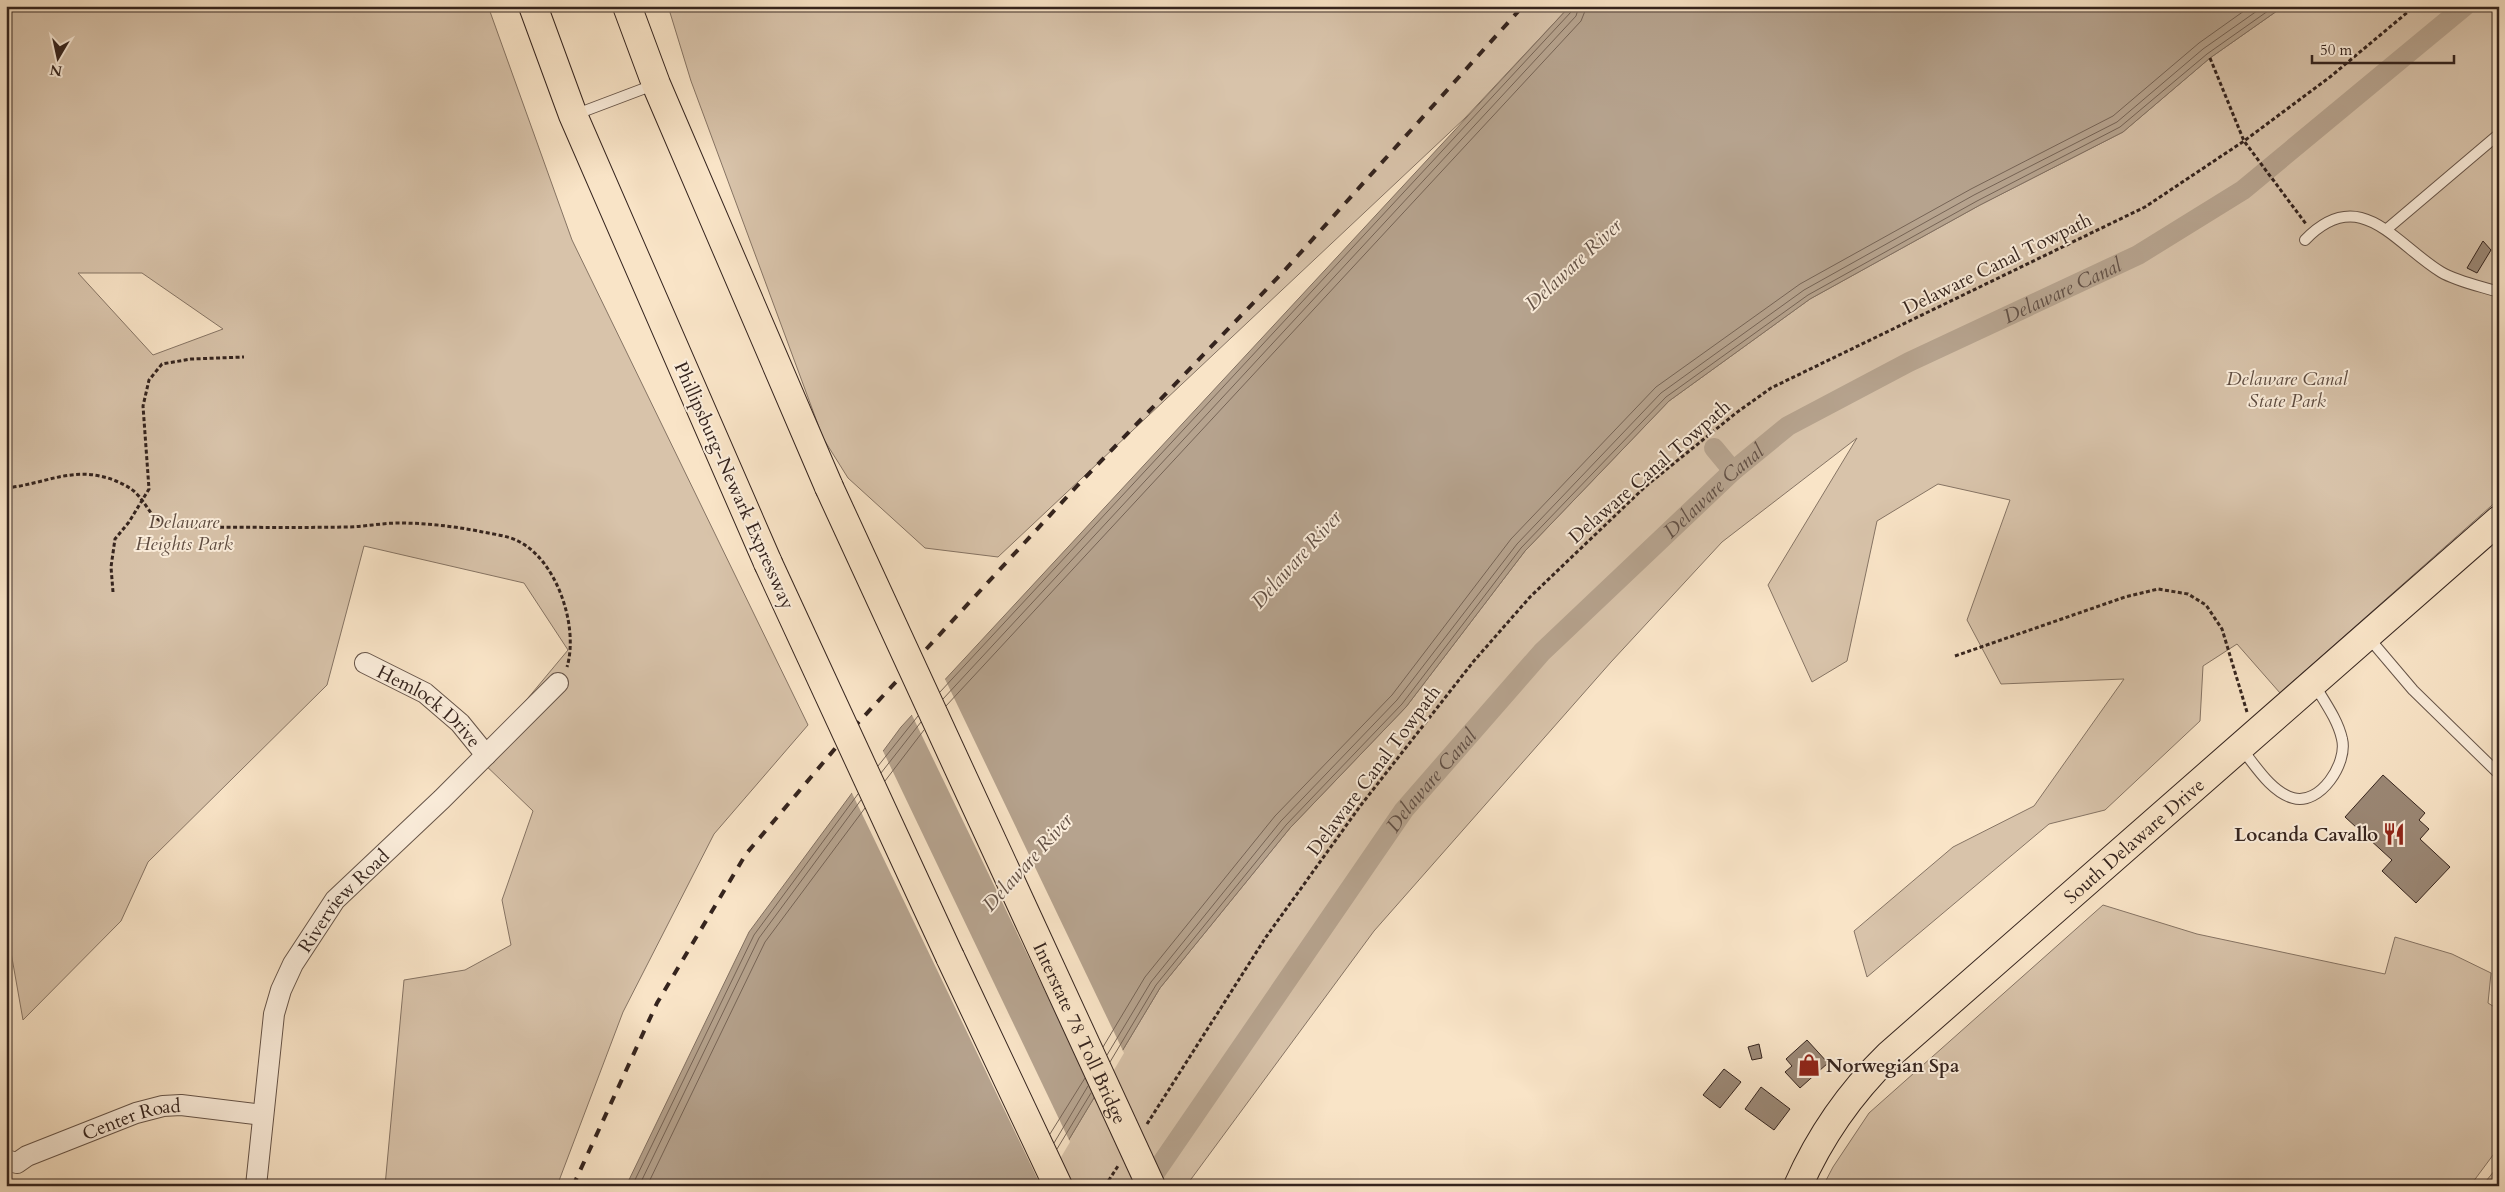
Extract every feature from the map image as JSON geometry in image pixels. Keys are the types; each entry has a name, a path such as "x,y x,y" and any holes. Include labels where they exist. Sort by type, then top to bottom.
{"highway":[{"name":"Phillipsburg-Newark Expressway","path":"533,6 573,115 768,563 1058,1186"},
{"path":"627,6 656,84"},
{"name":"Interstate 78 Toll Bridge","path":"656,84 829,487 1151,1186"},
{"name":"South Delaware Drive","path":"1798,1186 1833,1121 1874,1070 2499,520"}],"street":[{"name":"Hemlock Drive","path":"365,663 425,693 460,723 486,755"},
{"name":"Riverview Road","path":"256,1186 273,1022 281,990 293,964 325,913 349,886 558,683"},
{"name":"Center Road","path":"10,1168 36,1152 136,1113 163,1106 181,1105 263,1115"}],"lane":[{"path":"573,115 656,84"},
{"path":"2387,229 2499,134"},
{"path":"2308,236 2330,220 2350,216 2372,220 2387,229 2443,273 2499,292"},
{"path":"2367,636 2413,690 2499,774"},
{"path":"2248,742 2276,789 2292,798 2304,799 2318,792 2336,774 2341,759 2343,740 2337,725 2314,684"}],"path":[{"name":"Delaware Canal Towpath","path":"1142,1131 1266,937 1361,805 1473,662 1530,597 1646,486 1736,413 1771,388 2145,207 2244,141 2330,77 2415,6"},
{"path":"2210,58 2244,141 2292,207 2308,236"},
{"path":"113,592 112,567 115,539 142,502 149,489 143,406 149,380 162,364 191,359 244,357"},
{"path":"6,488 22,486 57,476 77,474 102,475 136,493 153,518 176,527 354,527 397,523 432,524 462,527 518,541 535,554 555,582 567,610 571,631 568,662 564,676 558,683"},
{"path":"1955,656 2125,596 2158,589 2188,594 2206,605 2222,629 2248,742"},
{"path":"1105,1186 1121,1162"}],"green space":[{"name":"Delaware Heights Park","path":"6,6 488,6 572,240 808,725 714,834 623,1012 557,1186 385,1186 404,980 465,970 511,945 502,900 533,811 478,758 568,650 524,583 364,546 327,685 148,862 121,921 23,1020 9,941 6,832","holes":["78,273 142,273 223,329 153,355"]},
{"path":"668,6 1570,6 1465,118 998,557 925,548 848,478 823,438 691,81"},
{"name":"Delaware Canal State Park","path":"2284,6 2499,6 2499,499 2280,693 2237,644 2203,666 2200,721 2105,810 2049,824 1867,977 1854,931 1953,847 2034,806 2124,679 2001,684 1967,620 2010,500 1938,484 1877,521 1847,661 1812,682 1768,585 1857,438 1722,542 1611,662 1374,931 1186,1186 1041,1186 1160,988 1290,828 1406,707 1525,551 1669,401 1810,299 1980,205 2123,132 2210,58"},
{"path":"2103,905 2197,934 2385,974 2395,937 2452,954 2491,973 2488,1003 2499,1010 2499,1147 2470,1186 1823,1186 1833,1167 1869,1113"},
{"path":"2499,1165 2499,1186 2482,1186"}],"water":[{"name":"Delaware River","path":"1570,6 2284,6 2210,58 2123,132 1980,205 1810,299 1669,401 1525,551 1406,707 1290,828 1160,988 1041,1186 626,1186 749,932 901,727"}],"pier":[{"path":"944,677 1124,1053 1097,1099 911,713"},
{"path":"882,749 1070,1142 1044,1186 1041,1186 851,791"}],"building":[{"path":"2483,241 2491,250 2477,273 2467,268"},
{"name":"Locanda Cavallo","path":"2383,775 2425,813 2419,820 2429,829 2420,839 2450,867 2416,903 2382,871 2392,860 2345,817"},
{"name":"Norwegian Spa","path":"1807,1040 1828,1063 1800,1088 1785,1072 1792,1066 1786,1059"},
{"path":"1759,1044 1762,1058 1752,1060 1748,1047"},
{"path":"1724,1069 1741,1082 1720,1108 1703,1095"},
{"path":"1761,1087 1790,1109 1774,1130 1745,1109"}],"waterway":[{"name":"Delaware Canal","path":"1146,1186 1404,810 1542,652 1733,471 1788,426 1909,362 2138,255 2243,190 2465,6"},
{"path":"1714,448 1733,471"}],"railway":[{"path":"573,1186 657,1003 746,854 844,738 1077,486 1284,271 1523,6"}],"place":[{"name":"Locanda Cavallo","path":"2394,834"},
{"name":"Norwegian Spa","path":"1809,1065"}]}
